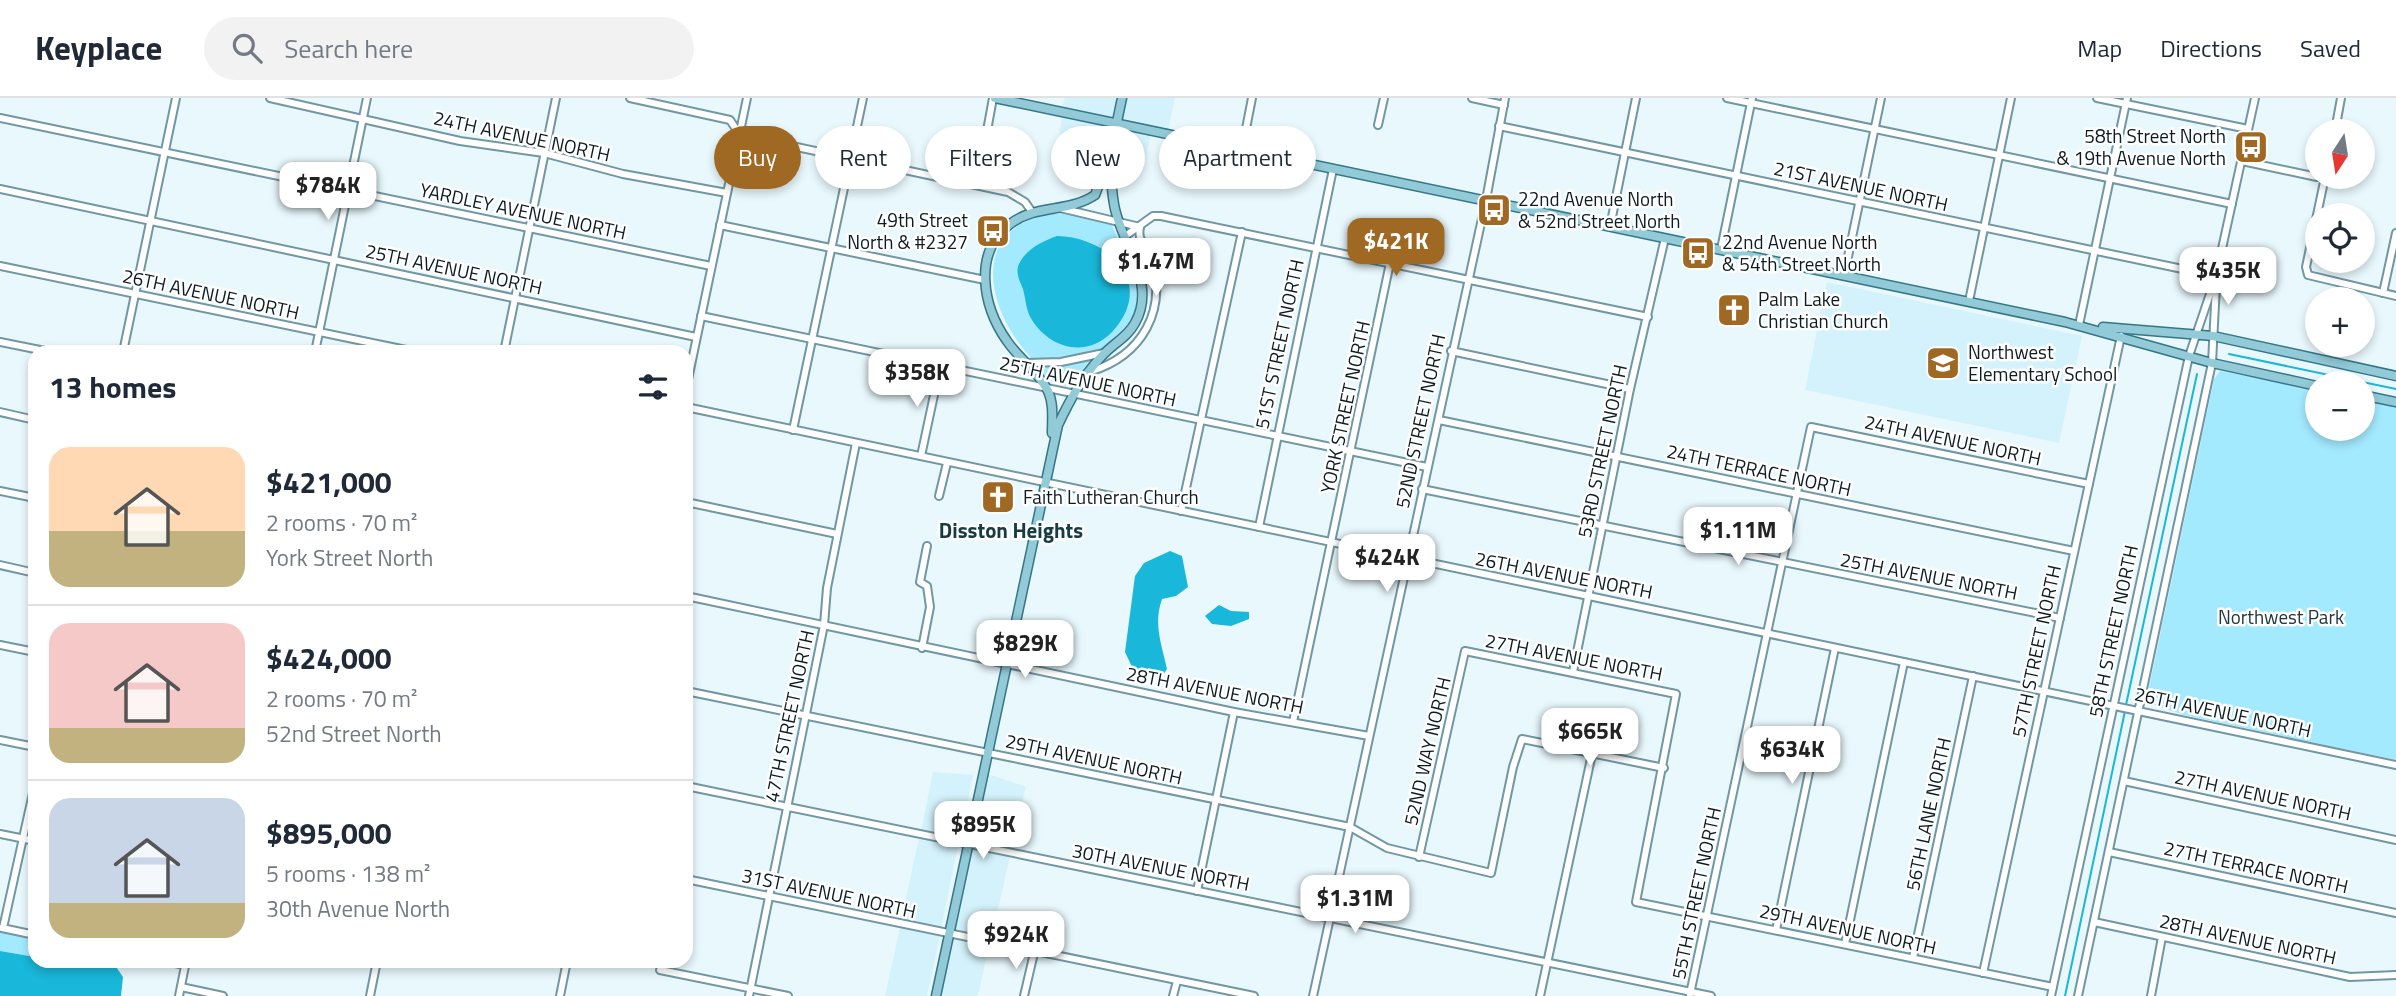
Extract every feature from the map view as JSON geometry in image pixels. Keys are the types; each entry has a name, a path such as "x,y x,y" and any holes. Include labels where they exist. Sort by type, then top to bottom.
{"main road":[{"path":"994,98 1159,132"},
{"path":"1116,126 1122,98"},
{"path":"1316,165 2079,325 2212,363 2305,383"},
{"path":"936,996 1052,443 1052,411 1046,388 999,329 986,297 985,280 989,253 1006,227 1032,212 1074,206 1095,195 1097,189"},
{"path":"1052,443 1073,394 1104,354 1121,342 1131,329 1141,307 1141,279 1119,222 1113,189"},
{"path":"2079,325 2213,336 2396,376"},
{"path":"2375,398 2396,402"}],"street":[{"path":"124,345 176,98"},
{"name":"24TH AVENUE NORTH","path":"270,98 363,116 460,141 544,153 623,174 727,193"},
{"path":"316,345 367,98"},
{"path":"505,345 556,98"},
{"path":"630,98 730,120 734,126"},
{"path":"742,126 747,98"},
{"path":"857,126 863,98"},
{"path":"989,126 994,98"},
{"path":"1246,126 1252,98"},
{"path":"1378,125 1384,98"},
{"path":"1472,98 1504,101"},
{"path":"1610,226 1636,98"},
{"path":"1727,98 1751,100 1874,129 2232,204"},
{"path":"1844,276 1881,98"},
{"path":"1969,302 2011,98"},
{"path":"2097,98 2126,101 2248,129"},
{"name":"58TH STREET NORTH","path":"2051,996 2189,356 2216,276 2255,98"},
{"path":"2337,119 2341,98"},
{"path":"1721,249 1751,100"},
{"name":"52ND STREET NORTH","path":"1313,996 1451,351 1486,200 1504,101"},
{"path":"2079,325 2126,101"},
{"name":"YARDLEY AVENUE NORTH","path":"0,118 711,266"},
{"name":"21ST AVENUE NORTH","path":"1499,127 2216,276"},
{"path":"2242,161 2305,174"},
{"name":"51ST STREET NORTH","path":"1259,527 1333,169"},
{"name":"25TH AVENUE NORTH","path":"0,189 696,337"},
{"path":"693,353 728,189"},
{"path":"793,430 844,189"},
{"path":"991,189 1018,197 1032,212"},
{"path":"2319,189 2306,267 2308,275 2396,296"},
{"path":"1058,208 1140,227"},
{"path":"1125,237 1157,215 1648,317"},
{"path":"720,225 985,280"},
{"path":"1088,372 1109,366 1128,354 1142,339 1151,323 1156,302 1156,282 1150,254 1140,240 1140,227"},
{"path":"1181,511 1242,232"},
{"path":"2383,293 2396,233"},
{"name":"53RD STREET NORTH","path":"1573,672 1630,388 1665,238"},
{"name":"YORK STREET NORTH","path":"1293,722 1333,543 1390,263"},
{"name":"26TH AVENUE NORTH","path":"0,266 379,345"},
{"name":"58TH STREET NORTH","path":"2078,996 2212,363 2216,276"},
{"name":"25TH AVENUE NORTH","path":"701,316 1427,467"},
{"name":"57TH STREET NORTH","path":"1983,973 2121,336"},
{"path":"0,342 28,348"},
{"path":"1451,351 1630,388"},
{"path":"1027,363 1061,362 1104,354"},
{"path":"921,456 940,367"},
{"name":"26TH AVENUE NORTH","path":"693,409 1259,527 1408,561 1768,632 2396,765"},
{"path":"0,412 28,418"},
{"name":"24TH TERRACE NORTH","path":"1438,421 2074,551"},
{"name":"24TH AVENUE NORTH","path":"1811,427 2089,484"},
{"name":"55TH STREET NORTH","path":"1690,994 1811,427"},
{"name":"47TH STREET NORTH","path":"750,992 767,897 824,625 856,443"},
{"path":"939,496 947,463"},
{"name":"25TH AVENUE NORTH","path":"1422,489 2060,618"},
{"path":"0,491 28,497"},
{"path":"693,503 838,534"},
{"path":"922,648 930,607 927,586 920,582 927,546"},
{"path":"0,565 28,571"},
{"name":"28TH AVENUE NORTH","path":"693,597 1234,712 1369,736"},
{"path":"0,645 28,651"},
{"path":"1776,930 1835,648"},
{"name":"27TH AVENUE NORTH","path":"1465,651 1676,694 1664,768"},
{"name":"52ND WAY NORTH","path":"1419,857 1465,651"},
{"path":"1845,944 1904,662"},
{"name":"56TH LANE NORTH","path":"1913,958 1973,676"},
{"name":"29TH AVENUE NORTH","path":"693,692 1350,827 1387,848 1491,873 1513,767 1522,739 1592,754"},
{"path":"1197,891 1234,712"},
{"path":"0,740 28,746"},
{"path":"1540,996 1592,754 1664,768"},
{"name":"29TH AVENUE NORTH","path":"1664,768 1636,902 2053,987"},
{"name":"27TH AVENUE NORTH","path":"2124,782 2396,839"},
{"name":"30TH AVENUE NORTH","path":"693,787 1331,916 1690,994 1711,996"},
{"path":"28,818 2,928 28,933"},
{"path":"0,834 28,839"},
{"name":"27TH TERRACE NORTH","path":"2109,852 2396,913"},
{"name":"31ST AVENUE NORTH","path":"693,881 1034,953 1254,996"},
{"name":"28TH AVENUE NORTH","path":"2094,922 2350,977 2396,975"},
{"path":"2151,996 2162,937"},
{"path":"1024,996 1034,953"},
{"path":"179,996 185,968"},
{"path":"370,996 376,968"},
{"path":"560,996 566,968"},
{"path":"660,970 750,992 788,996"},
{"path":"1174,996 1177,981"},
{"path":"181,987 223,996"}],"shaded area":[{"path":"1065,98 1119,98 1115,119 1062,108"},
{"path":"1125,98 1175,98 1169,126 1159,128 1121,120"},
{"path":"1062,115 1113,126 1061,126"},
{"path":"1145,133 1151,134 1145,161"},
{"path":"1057,236 1076,238 1109,254 1121,266 1128,280 1130,296 1125,313 1113,331 1092,345 1070,347 1059,344 1040,330 1028,313 1018,274 1019,264 1030,250"},
{"name":"Northwest Elementary School","path":"1827,282 2082,336 2059,443 1805,390"},
{"path":"1170,551 1182,556 1188,587 1176,596 1162,599 1159,608 1158,626 1167,669 1161,678 1133,669 1125,652 1135,576 1144,563"},
{"path":"1219,605 1231,611 1249,612 1249,619 1231,626 1212,624 1205,616"},
{"path":"933,772 973,775 960,839 921,831"},
{"path":"988,774 1026,787 1011,849 973,841"},
{"path":"919,838 958,845 941,929 901,921"},
{"path":"972,848 1010,856 991,940 954,931"},
{"path":"900,928 940,936 927,996 885,996"},
{"path":"953,938 989,946 978,996 940,996"},
{"path":"0,951 28,956 28,968 117,968 123,977 121,996 0,996"}],"green space":[{"path":"1067,213 1111,223 1137,280 1136,311 1123,333 1086,365 1070,387 1048,379 1026,352 1010,330 999,307 994,284 994,262 1001,243 1015,228 1037,217"},
{"name":"Northwest Park","path":"2220,371 2305,388 2305,441 2375,441 2375,403 2396,407 2396,760 2184,715 2148,703 2147,697 2214,379"},
{"path":"0,932 28,938 28,956 0,951"}],"waterway":[{"path":"2229,354 2396,389"},
{"path":"2126,705 2197,374"},
{"path":"2065,996 2125,711"}],"place":[{"name":"58th Street North & 19th Avenue North","path":"2251,147"},
{"name":"22nd Avenue North & 52nd Street North","path":"1494,210"},
{"name":"49th Street North & #2327","path":"993,231"},
{"name":"22nd Avenue North & 54th Street North","path":"1698,253"},
{"name":"Palm Lake Christian Church","path":"1734,310"},
{"name":"Northwest Elementary School","path":"1943,363"},
{"name":"Faith Lutheran Church","path":"998,497"}],"district":[{"name":"Disston Heights","path":"1011,531"}]}
